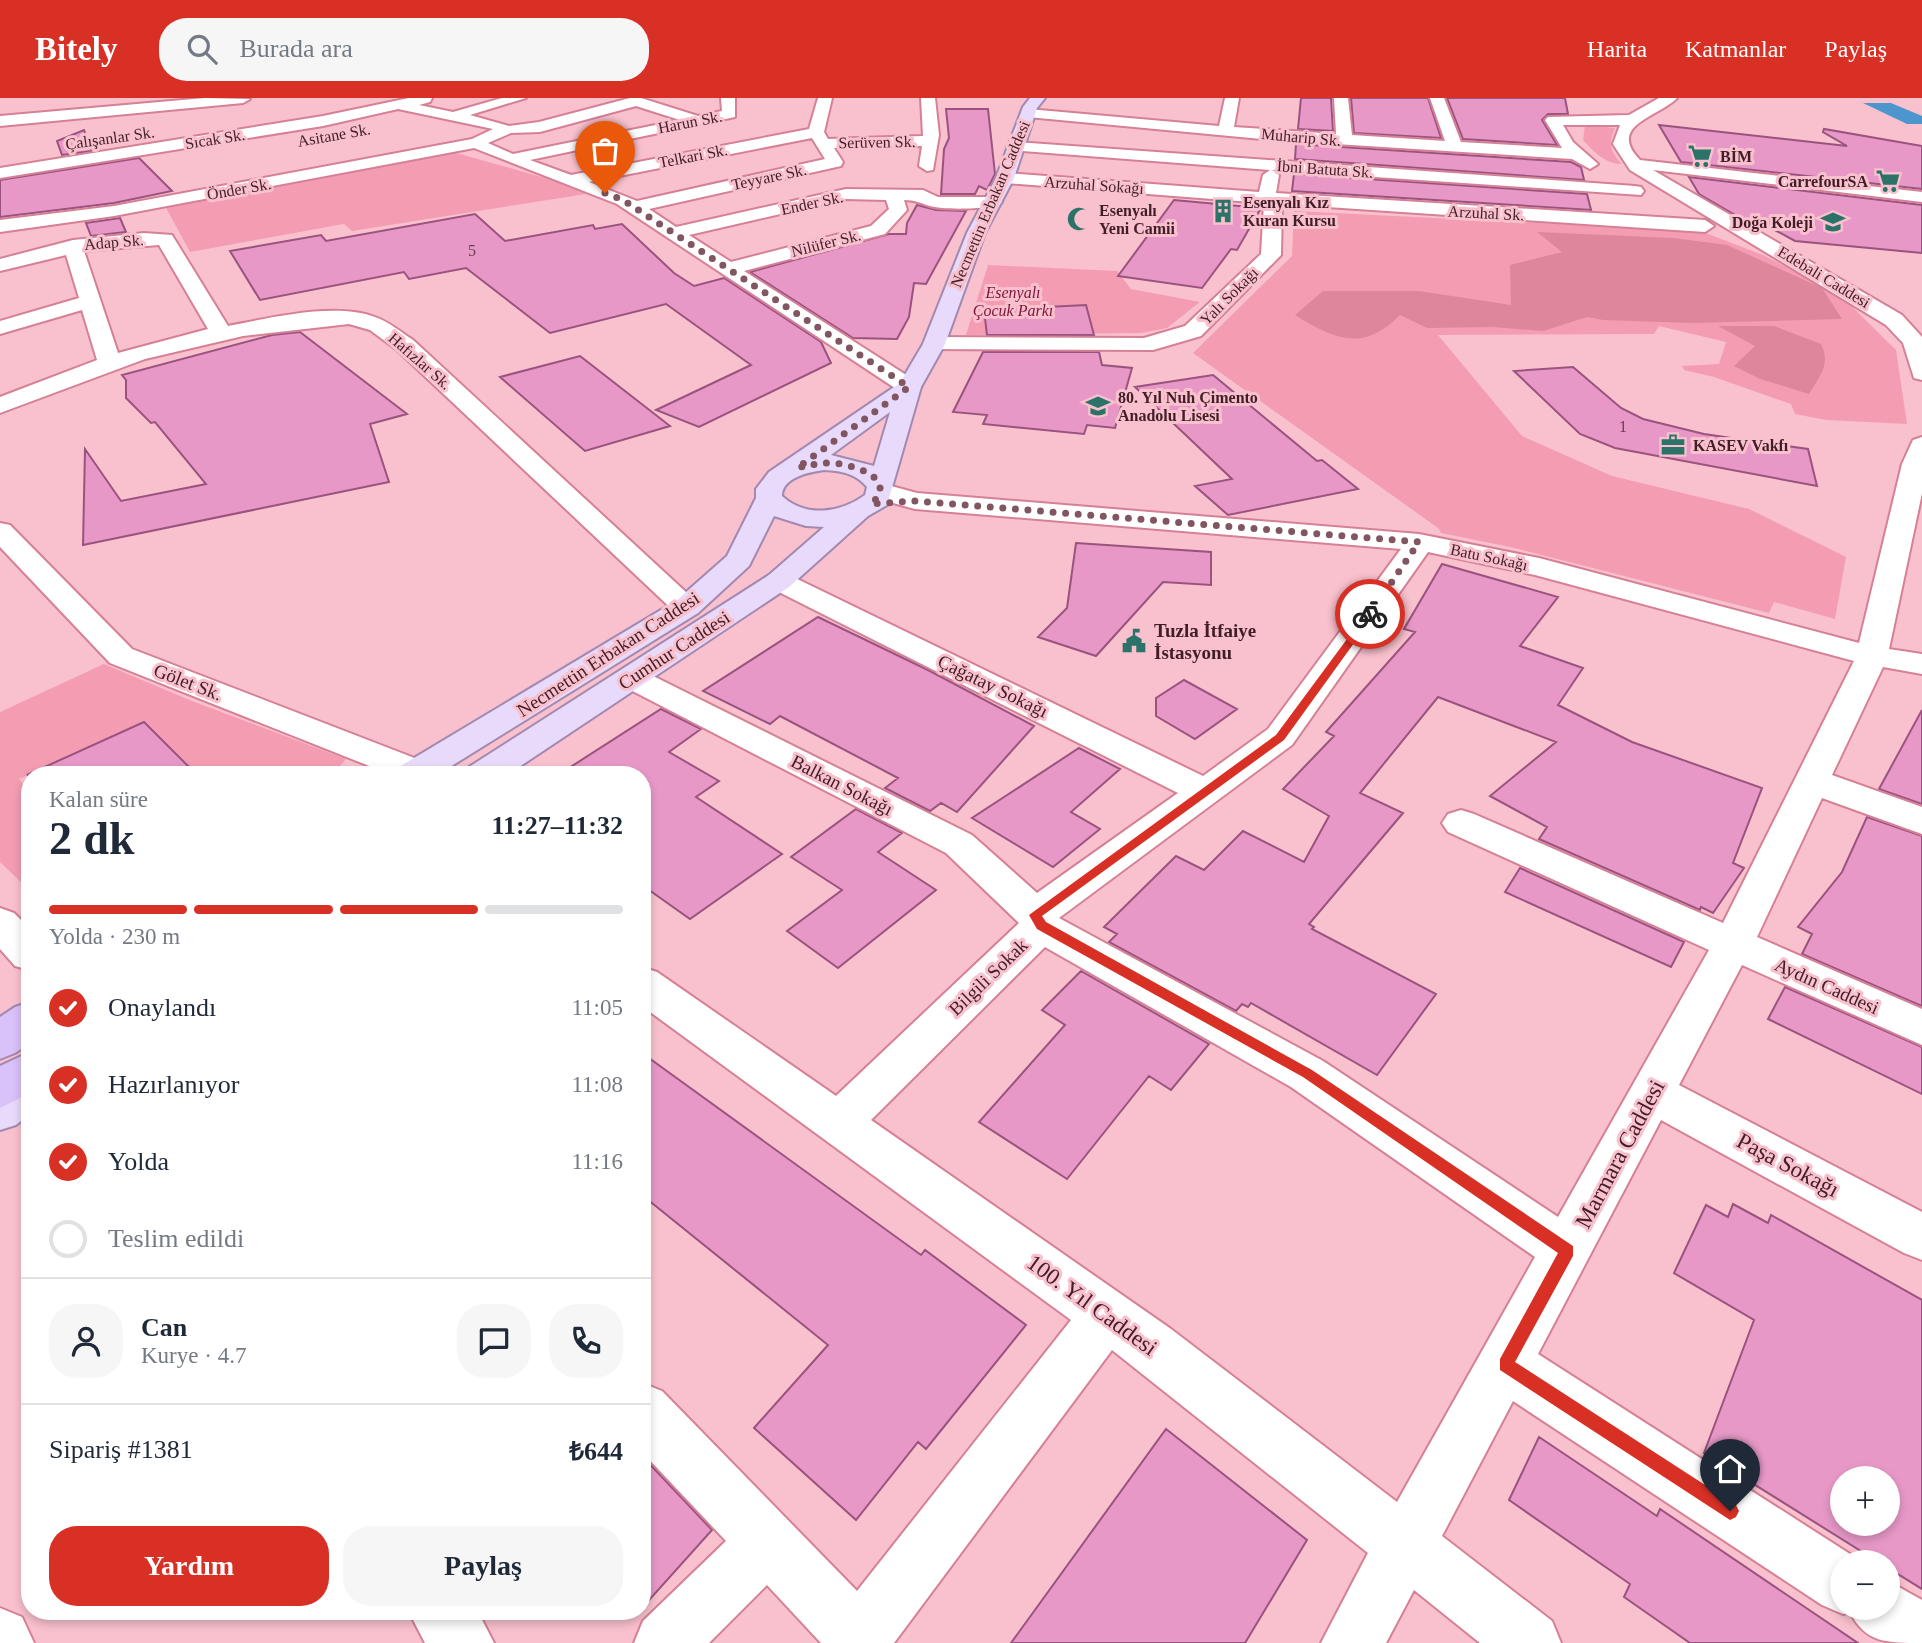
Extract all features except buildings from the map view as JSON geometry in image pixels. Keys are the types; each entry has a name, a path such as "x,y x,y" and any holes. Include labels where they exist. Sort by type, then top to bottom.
{"highway":[{"path":"0,1041 21,1026"},
{"path":"0,1089 21,1076"}],"main road":[{"name":"Necmettin Erbakan Caddesi","path":"872,498 909,387 934,344 976,233 1005,178 1028,113 1038,98"},
{"name":"Necmettin Erbakan Caddesi","path":"427,766 687,607 739,561 769,498 769,489 774,481 797,468 909,387"},
{"path":"769,498 787,513 822,518 872,498 875,477 850,466 814,464 797,468"},
{"name":"Cumhur Caddesi","path":"496,766 779,581 872,498"},
{"path":"0,1031 21,1019"},
{"path":"0,1111 21,1094"}],"street":[{"path":"338,118 351,98"},
{"name":"Sıcak Sk.","path":"0,173 276,129 428,98"},
{"path":"400,124 519,98"},
{"name":"Harun Sk.","path":"510,159 730,114 728,98"},
{"name":"Teyyare Sk.","path":"634,207 835,162 820,138 825,98"},
{"path":"923,195 930,141 928,98"},
{"path":"1226,129 1232,98"},
{"path":"1340,98 1344,140"},
{"path":"1437,98 1455,148"},
{"path":"1659,98 1639,115 1620,141 1621,152 1626,159 1702,173 1922,197"},
{"path":"1639,115 1670,98"},
{"path":"399,104 498,125 505,131 540,127 629,100 697,121"},
{"path":"0,121 151,102 250,105 276,129"},
{"name":"Çalışanlar Sk.","path":"138,134 250,105"},
{"name":"Muharip Sk.","path":"1028,113 1121,114 1272,135 1574,154"},
{"name":"Edebali Caddesi","path":"1639,115 1550,114 1561,138 1574,154 1894,320 1914,341 1922,373"},
{"name":"Asitane Sk.","path":"276,129 295,142 344,141 372,163"},
{"name":"Önder Sk.","path":"0,226 155,203 372,163 476,143 505,131"},
{"name":"Yalı Sokağı","path":"934,344 1144,345 1193,331 1271,255 1272,201 1267,197 1278,139 1272,135"},
{"name":"Serüven Sk.","path":"820,138 930,141"},
{"name":"Telkari Sk.","path":"569,181 820,138"},
{"path":"476,143 634,207 909,387"},
{"name":"İbni Batuta Sk.","path":"1015,147 1649,192"},
{"name":"Edebali Caddesi","path":"1626,159 1649,192 1706,226"},
{"path":"1649,192 1673,174 1702,173"},
{"name":"Arzuhal Sokağı","path":"1005,178 1267,197"},
{"name":"Ender Sk.","path":"673,233 846,194 923,195 934,202 993,202"},
{"name":"Nilüfer Sk.","path":"731,268 878,230 898,210 893,194"},
{"name":"Arzuhal Sk.","path":"1267,197 1706,226"},
{"path":"155,203 170,232 165,239"},
{"name":"Adap Sk.","path":"0,265 73,246 134,238 165,239 220,331"},
{"path":"73,246 110,361"},
{"path":"0,328 90,301"},
{"path":"10,303 38,316"},
{"name":"Hafızlar Sk.","path":"0,406 110,361 220,331 319,319 361,318 405,345 687,607"},
{"path":"1872,656 1915,464 1922,445"},
{"name":"Batu Sokağı","path":"872,498 1419,542 1539,567 1872,656 1922,664"},
{"name":"Gölet Sk.","path":"0,531 121,656 394,766"},
{"name":"Bilgili Sokak","path":"839,1122 1038,920 1280,737 1411,557 1419,542"},
{"name":"Çağatay Sokağı","path":"779,581 1206,792"},
{"name":"Marmara Caddesi","path":"1352,1643 1568,1251 1732,944 1872,656"},
{"name":"Balkan Sokağı","path":"632,678 959,844 1038,920 1307,1074 1568,1251"},
{"path":"1812,781 1922,821"},
{"name":"Aydın Caddesi","path":"1461,823 1922,1028"},
{"path":"0,923 21,945"},
{"name":"100. Yıl Caddesi","path":"651,989 1107,1315 1530,1643"},
{"name":"Paşa Sokağı","path":"1653,1093 1922,1237"},
{"path":"651,1421 859,1638 1107,1315"},
{"path":"1505,1364 1830,1576"},
{"path":"665,1643 767,1543"},
{"path":"446,1620 463,1643"},
{"path":"1897,1620 1922,1636"}],"green space":[{"path":"1585,125 1615,128 1611,147 1622,164 1605,160 1583,140"},
{"path":"449,151 556,181 586,194 352,231 344,224 190,252 165,206"},
{"path":"1294,211 1700,231 1763,255 1839,294 1896,350 1907,424 1826,420 1795,414 1791,404 1714,377 1684,370 1682,366 1719,364 1726,342 1659,326 1654,334 1438,335 1522,436 1612,476 1749,509 1846,557 1835,619 1774,602 1769,613 1510,547 1441,533 1438,528 1193,353 1292,256"},
{"name":"Esenyalı Çocuk Parkı","path":"988,265 1117,271 1131,289 1200,302 1167,328 1141,333 966,335"},
{"path":"104,664 192,701 346,759 340,766 188,766 144,723 48,766 21,766 21,882 0,862 0,712"}],"shaded area":[{"path":"1537,232 1674,238 1727,245 1822,288 1842,319 1692,323 1587,317 1543,331 1492,327 1427,328 1400,315 1374,334 1349,338 1323,331 1295,315 1323,291 1419,291 1511,305 1510,265 1562,252"},
{"path":"1718,326 1774,326 1821,344 1824,364 1809,394 1760,379 1734,366 1755,346"}],"water":[{"path":"1863,103 1891,103 1922,116 1922,124 1907,124"}],"way so far":[{"path":"605,193 623,200 731,268 909,387 797,468 833,463 865,470 875,477 881,486 877,499 871,504 915,501 1419,542 1370,614"}],"place":[{"name":"BİM","path":"1700,156"},
{"name":"CarrefourSA","path":"1888,181"},
{"name":"Esenyalı Kız Kuran Kursu","path":"1223,211"},
{"name":"Esenyalı Yeni Camii","path":"1079,219"},
{"name":"Doğa Koleji","path":"1833,222"},
{"name":"80. Yıl Nuh Çimento Anadolu Lisesi","path":"1098,406"},
{"name":"KASEV Vakfı","path":"1673,445"},
{"name":"Tuzla İtfaiye İstasyonu","path":"1134,641"}],"route":[{"path":"1370,614 1280,737 1035,915 1041,926 1307,1074 1568,1251 1505,1364 1730,1511"}]}
